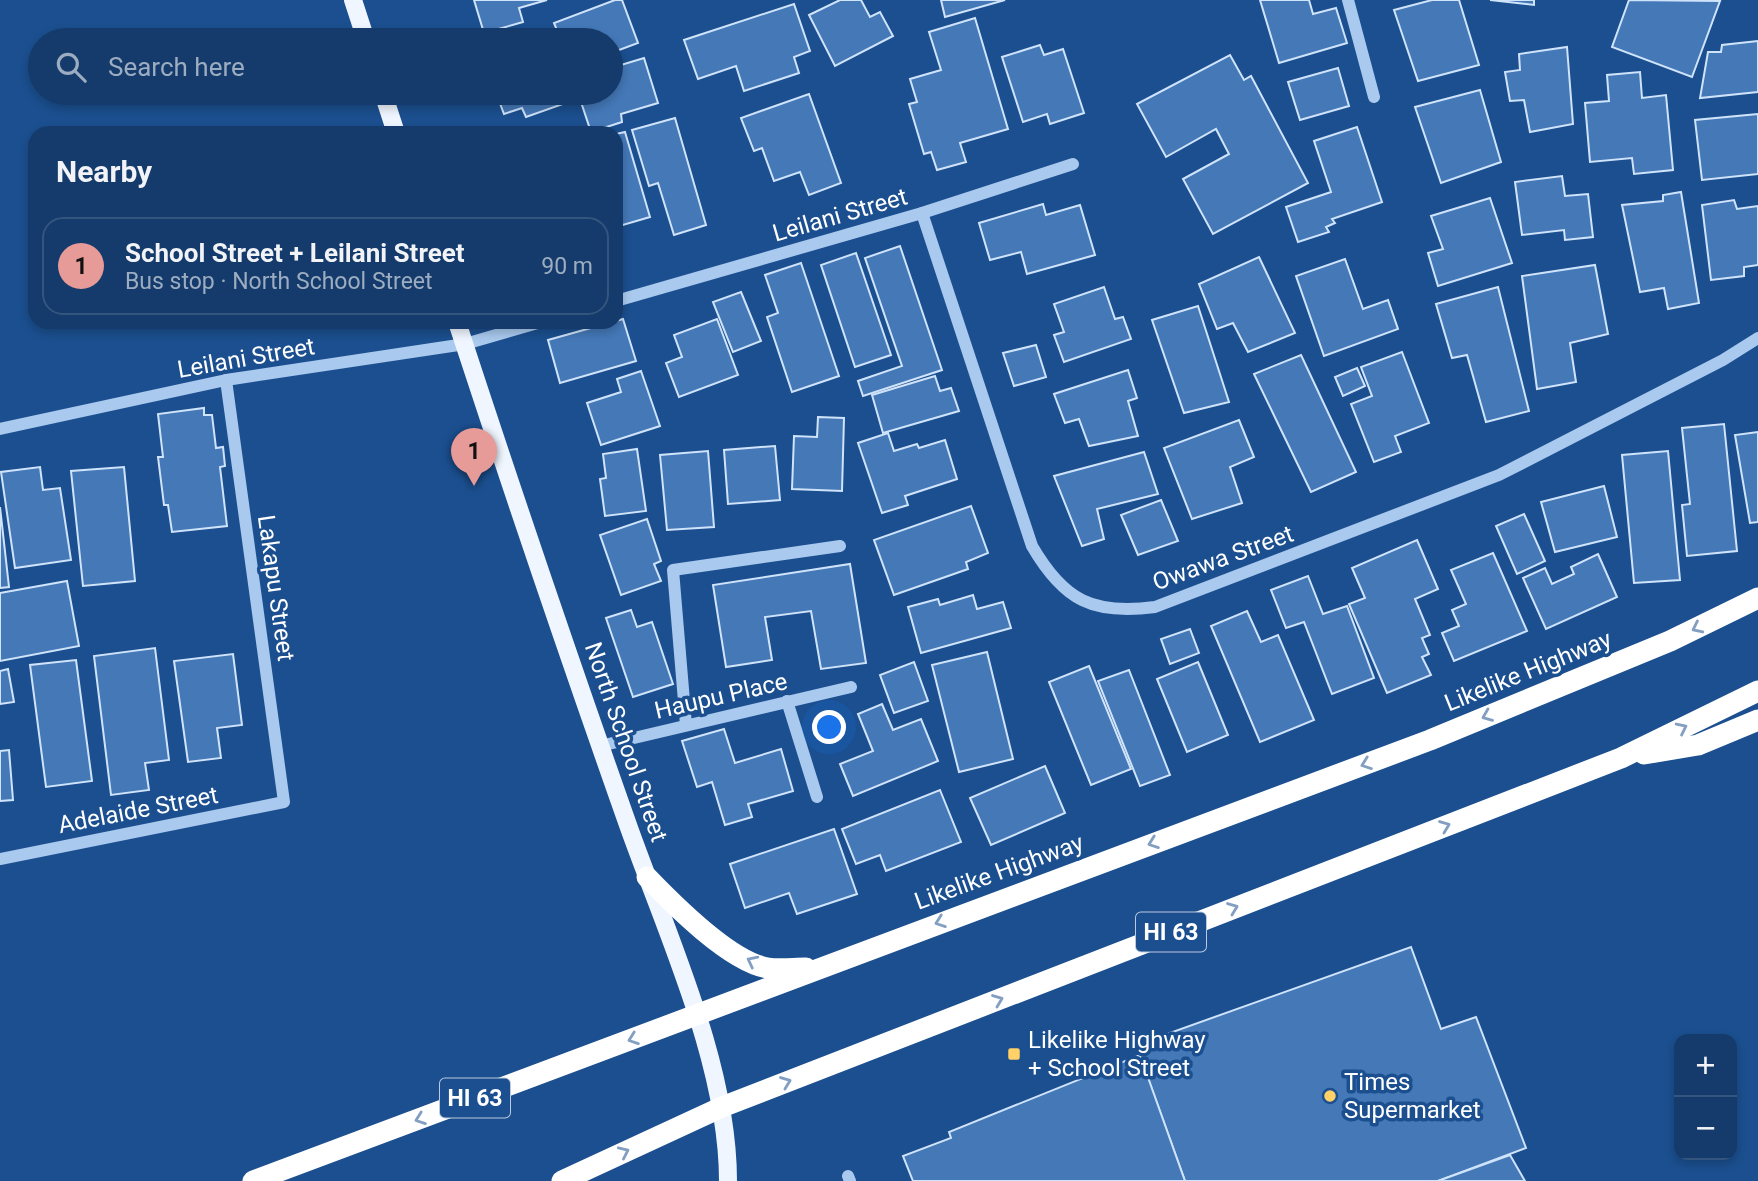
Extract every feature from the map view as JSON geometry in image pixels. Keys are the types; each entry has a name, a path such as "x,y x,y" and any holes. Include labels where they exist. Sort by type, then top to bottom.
{"highway":[{"name":"Likelike Highway","path":"253,1181 697,1016 818,967 1430,740 1670,641 1758,598"},
{"name":"HI 63","path":"562,1181 722,1107 1621,758 1758,691"},
{"path":"1621,758 1698,745 1758,720"},
{"path":"646,877 692,923 733,951 766,968 818,967"}],"main road":[{"path":"353,0 362,28"},
{"path":"387,105 394,126"},
{"name":"North School Street","path":"460,329 600,746 697,1016 722,1107 728,1181"}],"street":[{"path":"1348,0 1374,97"},
{"name":"Leilani Street","path":"623,299 922,213 1073,164"},
{"name":"Owawa Street","path":"922,213 1032,546 1062,588 1092,606 1109,610 1155,607 1499,475 1723,360 1758,338"},
{"name":"Leilani Street","path":"0,429 226,380 465,344 517,329"},
{"name":"Lakapu Street","path":"226,380 284,802"},
{"path":"686,725 673,570 840,546"},
{"name":"Haupu Place","path":"600,746 851,687"},
{"path":"787,701 817,797"},
{"name":"Adelaide Street","path":"0,859 284,802"}],"building":[{"path":"474,0 547,0 519,8 523,22 502,28 482,28"},
{"path":"615,0 622,0 638,43 623,49 623,28 556,28 554,23"},
{"path":"840,0 861,0 870,17 880,12 893,36 835,66 809,15"},
{"path":"941,0 1005,0 945,17"},
{"path":"1260,0 1309,0 1313,14 1336,8 1347,43 1279,63"},
{"path":"1432,0 1459,0 1479,65 1418,81 1394,10"},
{"path":"1490,0 1534,0 1534,5"},
{"path":"1629,0 1720,1 1692,77 1612,47"},
{"path":"794,4 810,51 794,57 799,73 744,91 736,66 698,79 684,40"},
{"path":"975,18 1008,129 960,143 966,162 937,170 931,152 924,154 909,104 917,102 910,79 941,70 929,32"},
{"path":"1758,41 1758,92 1700,98 1708,52 1721,52 1722,45"},
{"path":"1040,45 1044,55 1063,49 1084,113 1050,124 1047,114 1023,122 1002,57"},
{"path":"1567,47 1573,124 1530,132 1524,100 1510,101 1505,72 1520,70 1519,54"},
{"path":"1230,55 1244,80 1251,76 1308,183 1213,234 1183,179 1229,154 1216,129 1166,157 1137,104"},
{"path":"644,58 658,103 621,114 622,122 610,126 589,126 582,105 623,105 623,64"},
{"path":"1338,68 1349,106 1300,120 1288,82"},
{"path":"1640,72 1642,98 1666,95 1673,170 1634,174 1632,158 1590,162 1585,103 1609,101 1607,75"},
{"path":"1480,90 1501,162 1441,183 1415,107"},
{"path":"809,94 841,183 809,195 800,172 774,181 762,148 754,151 741,118"},
{"path":"501,105 560,105 526,117 522,108 504,114"},
{"path":"1758,114 1758,174 1702,180 1695,120"},
{"path":"675,118 706,225 674,235 658,183 649,186 632,130"},
{"path":"1357,127 1382,202 1332,219 1335,223 1326,227 1329,232 1298,242 1286,207 1331,192 1314,141"},
{"path":"623,132 650,217 623,225"},
{"path":"1562,176 1565,196 1588,194 1593,237 1565,240 1564,230 1522,235 1515,182"},
{"path":"1681,192 1699,303 1668,309 1664,288 1640,292 1622,205 1663,201 1663,195"},
{"path":"1490,198 1512,263 1438,286 1428,253 1443,249 1431,216"},
{"path":"1734,200 1737,209 1758,206 1758,265 1744,267 1744,276 1711,280 1702,205"},
{"path":"1043,204 1046,215 1080,205 1095,255 1027,274 1021,252 990,260 979,223"},
{"path":"900,246 942,370 863,396 858,381 902,366 865,258"},
{"path":"856,253 891,355 855,367 821,265"},
{"path":"1259,257 1295,333 1248,352 1233,323 1217,329 1199,284"},
{"path":"1345,259 1363,309 1388,300 1398,329 1324,356 1296,276"},
{"path":"801,263 839,376 792,392 767,317 778,313 765,275"},
{"path":"1595,265 1608,334 1570,343 1576,382 1537,389 1522,276"},
{"path":"1104,287 1115,319 1123,317 1131,339 1064,362 1054,335 1064,332 1054,304"},
{"path":"1498,287 1529,411 1486,422 1467,355 1452,358 1436,304"},
{"path":"741,292 761,341 733,352 713,302"},
{"path":"1198,306 1229,402 1184,413 1152,320"},
{"path":"623,319 636,361 560,383 548,340 587,329 623,329"},
{"path":"717,319 738,375 679,397 666,363 682,357 674,335"},
{"path":"1036,345 1046,377 1014,386 1003,353"},
{"path":"1402,352 1429,423 1395,436 1401,452 1374,462 1351,404 1372,396 1361,367"},
{"path":"1301,355 1356,472 1311,492 1254,374"},
{"path":"1357,368 1365,386 1343,396 1335,377"},
{"path":"1128,370 1137,398 1128,401 1138,436 1089,446 1079,419 1065,423 1054,394"},
{"path":"641,371 660,426 601,445 587,403 621,392 617,379"},
{"path":"935,376 940,391 951,388 959,411 883,433 872,395"},
{"path":"204,408 204,415 212,415 216,448 223,447 225,466 220,467 227,526 172,532 168,505 164,505 158,457 163,457 158,414"},
{"path":"818,417 844,418 842,491 792,489 794,436 817,437"},
{"path":"1239,420 1254,457 1230,467 1242,503 1192,519 1164,448"},
{"path":"1724,424 1737,551 1687,556 1682,505 1690,504 1682,428"},
{"path":"1758,432 1758,522 1750,523 1735,435"},
{"path":"888,433 894,451 917,444 919,448 945,440 957,479 905,496 908,505 882,513 858,443"},
{"path":"775,446 780,500 728,504 724,450"},
{"path":"637,449 646,511 605,516 600,479 606,478 603,454"},
{"path":"708,451 714,527 667,530 660,455"},
{"path":"1668,451 1680,580 1634,583 1622,455"},
{"path":"1144,452 1158,494 1097,509 1104,539 1082,546 1054,476"},
{"path":"40,467 43,490 60,488 71,560 15,568 1,472"},
{"path":"124,467 135,581 83,586 71,471"},
{"path":"1604,486 1617,537 1555,552 1541,502"},
{"path":"1161,500 1178,541 1138,555 1121,515"},
{"path":"971,506 988,553 966,562 968,569 894,595 874,540"},
{"path":"0,507 9,587 0,588"},
{"path":"1524,514 1545,561 1517,574 1496,526"},
{"path":"647,519 661,561 654,564 661,581 621,595 600,535"},
{"path":"1417,540 1438,589 1415,599 1430,635 1422,638 1429,654 1422,657 1431,675 1387,693 1349,604 1365,598 1352,568"},
{"path":"1493,553 1527,631 1454,661 1442,633 1459,626 1452,610 1466,604 1451,570"},
{"path":"1598,554 1617,597 1546,629 1523,578 1545,568 1552,584 1574,574 1571,567"},
{"path":"850,564 866,663 821,669 811,611 765,617 772,660 726,667 713,585"},
{"path":"1308,576 1323,614 1347,606 1374,678 1332,694 1304,622 1286,628 1271,590"},
{"path":"67,581 79,646 0,661 0,593"},
{"path":"973,595 977,609 1003,602 1011,628 921,653 908,607 938,599 940,605"},
{"path":"631,610 637,627 652,622 673,684 633,697 606,618"},
{"path":"1247,611 1261,642 1278,635 1314,720 1260,742 1211,626"},
{"path":"1190,629 1199,653 1170,664 1161,639"},
{"path":"155,648 169,760 145,763 149,790 111,795 94,656"},
{"path":"987,652 1013,759 959,772 932,665"},
{"path":"233,654 242,725 217,728 221,758 188,762 174,661"},
{"path":"76,660 92,781 46,787 30,665"},
{"path":"914,662 928,701 894,713 880,675"},
{"path":"1198,662 1228,735 1187,752 1157,679"},
{"path":"1089,666 1131,769 1091,785 1049,682"},
{"path":"8,669 14,702 0,704 0,671"},
{"path":"1129,670 1170,775 1140,786 1098,681"},
{"path":"882,704 893,730 921,719 938,761 853,796 840,764 873,751 858,714"},
{"path":"724,729 735,763 781,749 793,791 748,804 752,817 725,825 712,782 697,787 682,741"},
{"path":"9,750 13,800 0,801 0,751"},
{"path":"1045,766 1065,813 991,845 970,798"},
{"path":"940,790 961,842 886,871 880,855 856,864 842,829"},
{"path":"834,829 857,894 797,914 789,893 745,908 730,864"},
{"name":"Times Supermarket","path":"1411,947 1441,1029 1476,1017 1526,1148 1438,1181 1185,1181 1136,1045"},
{"path":"1140,1055 1185,1181 913,1181 903,1156 951,1138 949,1132"},
{"path":"1510,1155 1525,1181 1438,1181"}],"place":[{"name":"School Street + Leilani Street","path":"474,486"},
{"name":"Likelike Highway + School Street","path":"1014,1054"},
{"name":"Times Supermarket","path":"1330,1096"}]}
